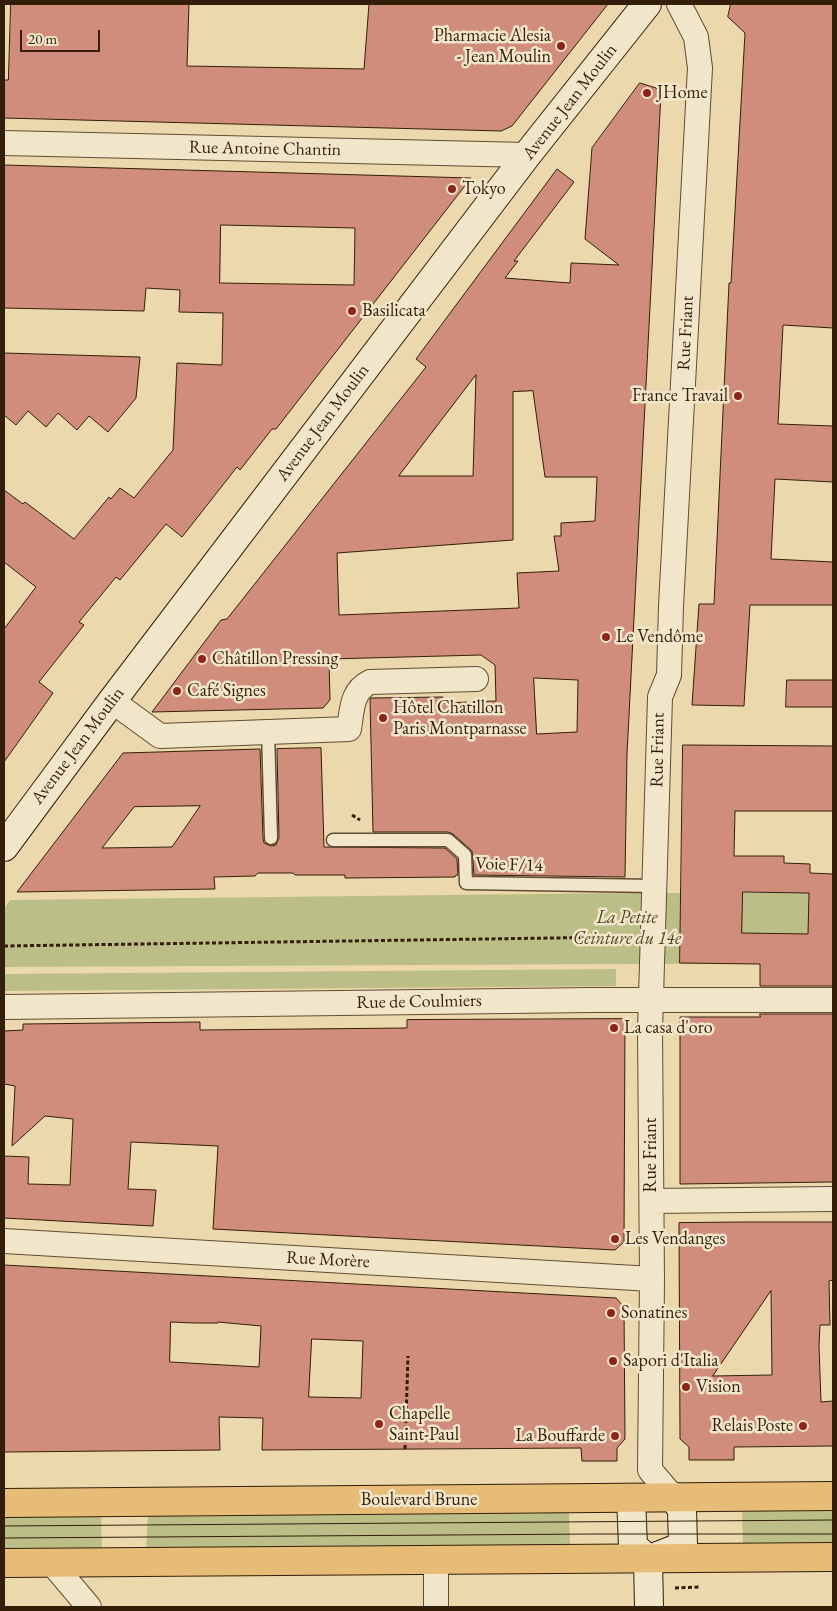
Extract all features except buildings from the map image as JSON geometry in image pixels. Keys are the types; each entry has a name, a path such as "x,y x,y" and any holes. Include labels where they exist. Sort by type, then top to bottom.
{"main road":[{"name":"Avenue Jean Moulin","path":"4,846 527,155 647,4"},
{"path":"648,1559 683,1546 682,1509 672,1496"},
{"name":"Boulevard Brune","path":"4,1503 833,1496"},
{"path":"631,1498 633,1546 648,1559 649,1607"},
{"path":"4,1563 833,1557"}],"street":[{"name":"Rue Friant","path":"672,1496 650,1470 652,1201 650,1030 647,1000 655,886 660,697 669,675 671,606 700,68 696,37 679,4"},
{"name":"Rue Antoine Chantin","path":"4,143 527,155"},
{"path":"112,701 160,736 349,729 356,693 361,686 370,682 476,679"},
{"name":"Rue de Coulmiers","path":"4,1007 647,1000 833,1000"},
{"path":"652,1201 833,1199"},
{"name":"Rue Morère","path":"4,1241 652,1279"},
{"path":"436,1559 436,1607"},
{"path":"51,1562 89,1607"}],"lane":[{"path":"268,731 271,838"},
{"name":"Voie F/14","path":"333,840 448,840 465,854 466,883 655,886"}],"path":[{"path":"4,946 622,937"},
{"path":"405,1449 408,1356"}],"green space":[{"name":"La Petite Ceinture du 14e","path":"625,893 833,893 833,963 4,967 4,909 10,900"},
{"path":"616,969 616,986 4,991 4,974"},
{"path":"742,1508 833,1508 833,1546 743,1547"},
{"path":"569,1509 570,1547 146,1550 148,1512"},
{"path":"101,1513 102,1551 4,1552 4,1514"}],"tram line":[{"path":"4,1526 833,1520"},
{"path":"4,1538 833,1534"}],"place":[{"name":"Pharmacie Alesia - Jean Moulin","path":"561,46"},
{"name":"JHome","path":"647,93"},
{"name":"Tokyo","path":"452,189"},
{"name":"Basilicata","path":"352,311"},
{"name":"France Travail","path":"738,396"},
{"name":"Le Vendôme","path":"606,637"},
{"name":"Châtillon Pressing","path":"202,659"},
{"name":"Café Signes","path":"177,691"},
{"name":"Hôtel Chatillon Paris Montparnasse","path":"383,718"},
{"name":"La casa d'oro","path":"614,1028"},
{"name":"Les Vendanges","path":"615,1239"},
{"name":"Sonatines","path":"611,1313"},
{"name":"Sapori d'Italia","path":"613,1361"},
{"name":"Vision","path":"686,1387"},
{"name":"Chapelle Saint-Paul","path":"379,1424"},
{"name":"Relais Poste","path":"803,1426"},
{"name":"La Bouffarde","path":"615,1436"}]}
